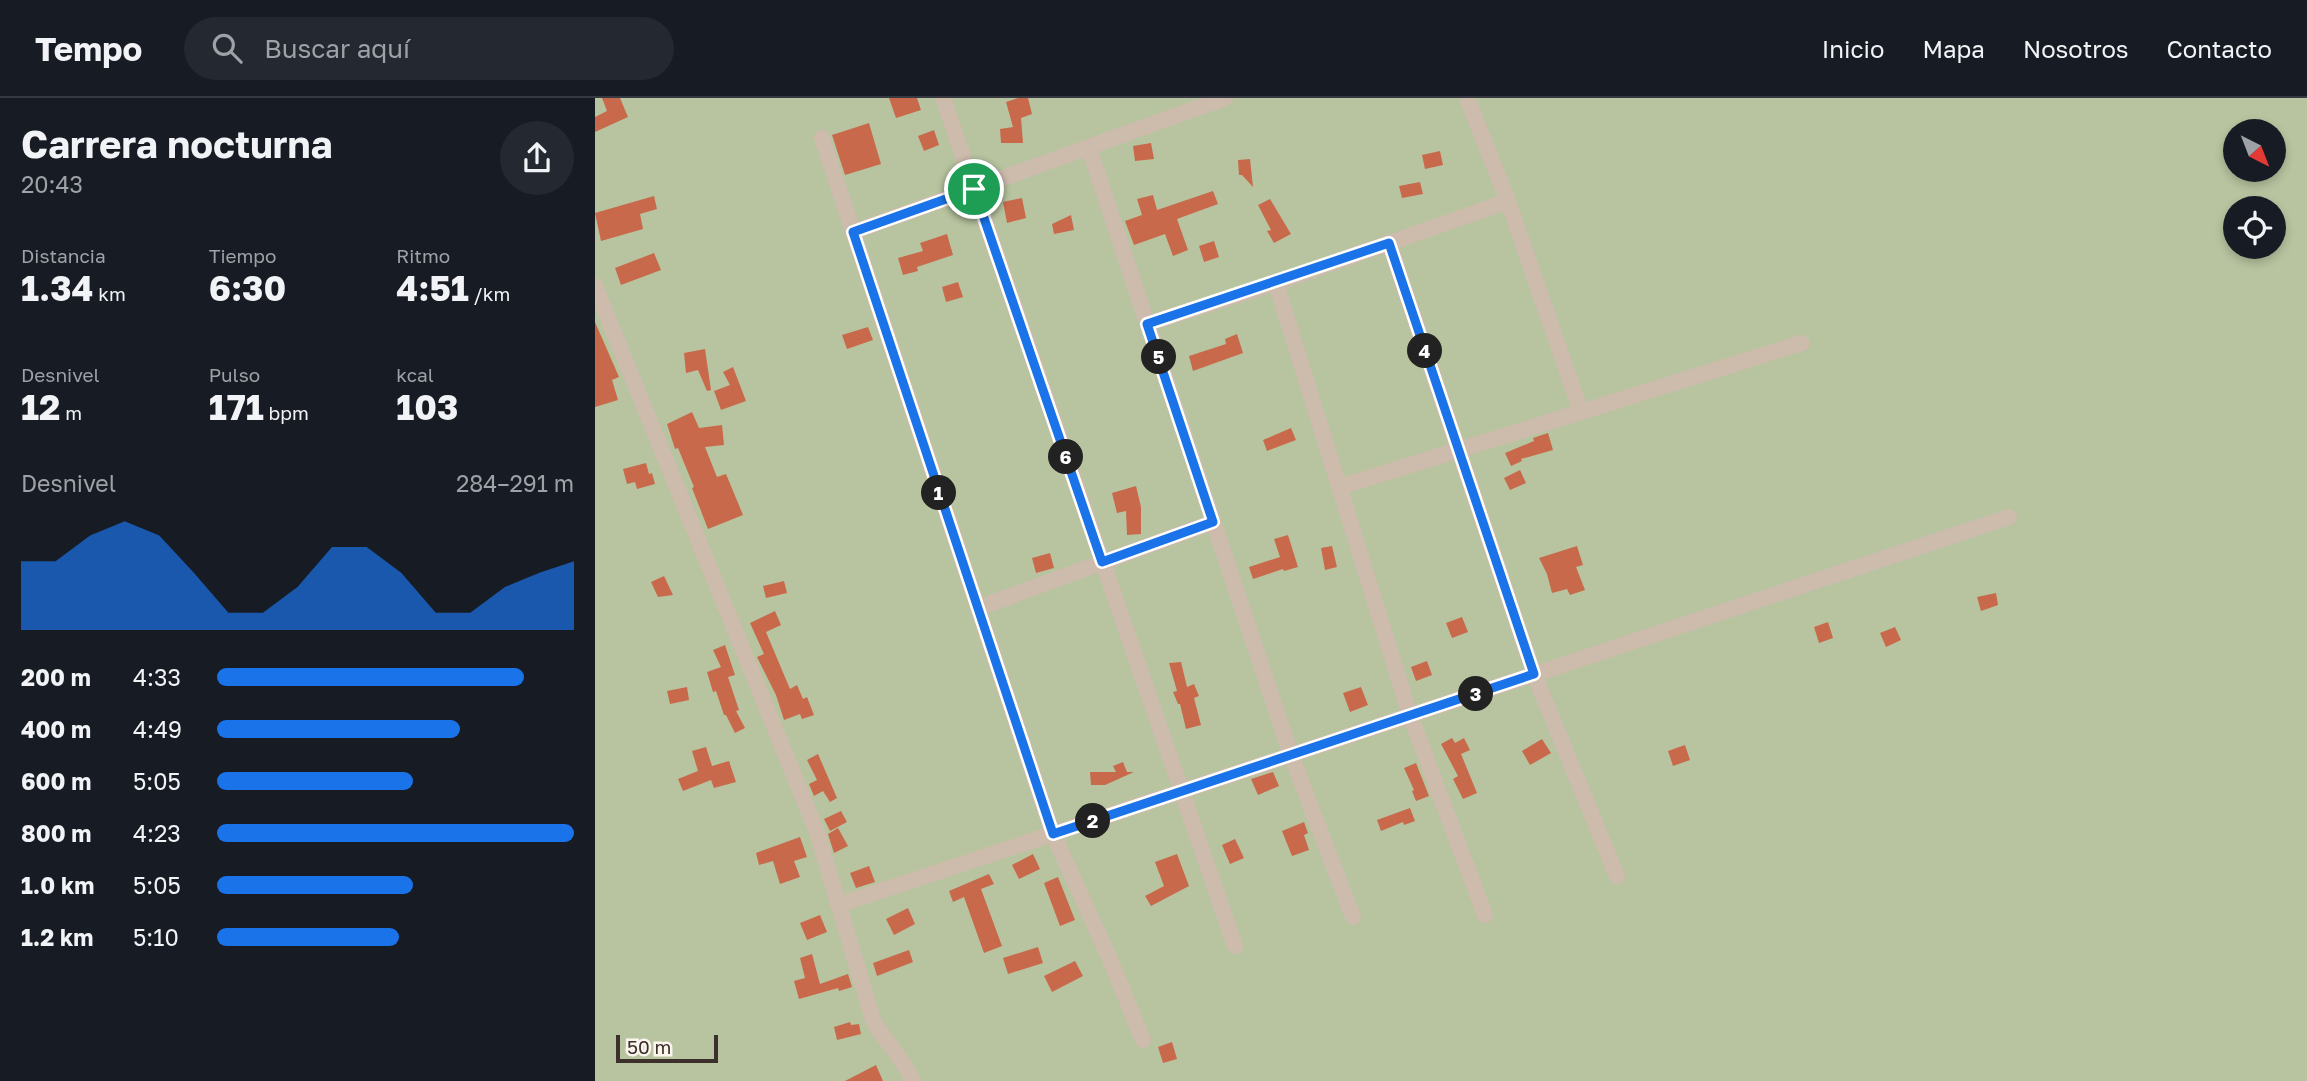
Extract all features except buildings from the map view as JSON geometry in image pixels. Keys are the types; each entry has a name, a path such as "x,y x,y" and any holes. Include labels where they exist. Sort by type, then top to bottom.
{"street":[{"path":"943,98 1235,946"},
{"path":"853,232 1225,98"},
{"path":"1467,98 1509,201 1581,412"},
{"path":"823,138 1053,834 1143,1040"},
{"path":"1089,148 1291,755 1353,917"},
{"path":"1147,324 1276,283 1509,201"},
{"path":"1389,243 1534,674 1617,876"},
{"path":"1276,283 1410,715 1485,915"},
{"path":"595,286 817,832 873,1020 883,1039 906,1064 913,1081"},
{"path":"1339,487 1802,343"},
{"path":"838,905 2009,517"},
{"path":"978,608 1213,522"}],"green space":[{"path":"595,98 2307,98 2307,1081 595,1081"}],"route":[{"path":"974,189 1102,562 1213,522 1147,324 1389,243 1534,674 1053,834 853,232 974,189"}]}
